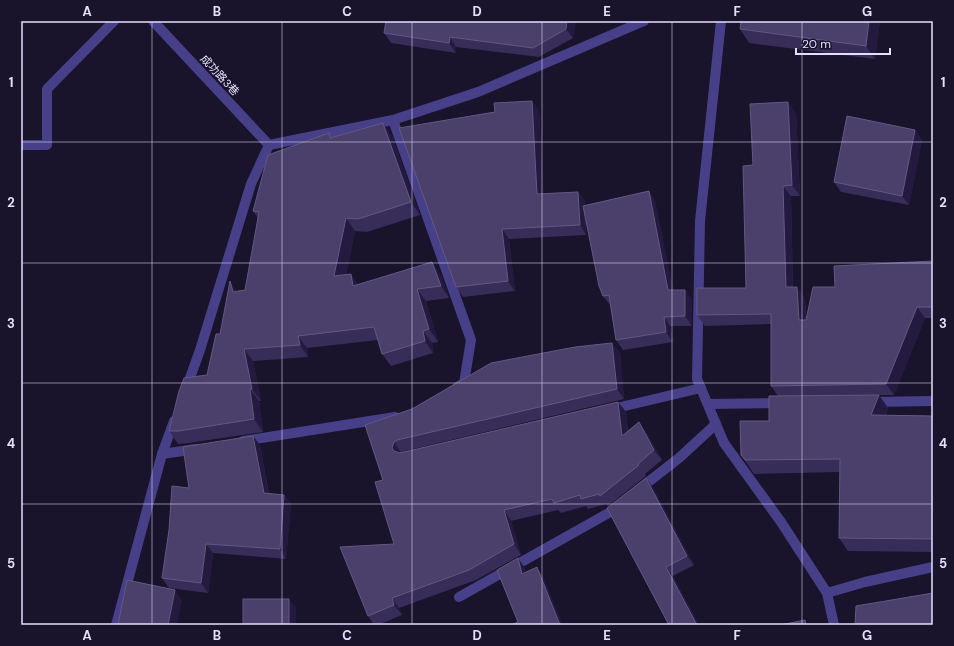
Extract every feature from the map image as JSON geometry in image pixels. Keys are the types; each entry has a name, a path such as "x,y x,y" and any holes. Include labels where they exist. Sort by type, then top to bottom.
{"street":[{"path":"21,145 47,145 47,89 114,21"},
{"name":"成功路3巷","path":"154,21 268,145"},
{"path":"184,395 202,343 251,184 268,145 393,120 478,92 644,21"},
{"path":"721,21 700,221 697,379 724,443 781,522 827,593 834,625"},
{"path":"393,120 471,340 464,383 446,394"},
{"path":"600,412 701,388"},
{"path":"863,402 933,401"},
{"path":"708,404 793,403"},
{"path":"116,625 162,454 178,410"},
{"path":"231,443 409,415"},
{"path":"459,598 614,510 679,458 716,424"},
{"path":"162,454 208,447"},
{"path":"827,593 865,582 933,567"}],"building":[{"path":"386,21 567,21 566,29 533,48 450,37 449,43 384,33"},
{"path":"741,21 869,21 866,46 740,29"},
{"path":"532,101 537,194 578,192 580,225 502,229 508,281 456,287 399,128 495,112 494,103"},
{"path":"788,102 792,185 783,186 786,287 797,287 799,320 806,320 813,287 835,287 834,266 933,261 933,307 917,307 886,384 771,386 771,314 697,315 697,288 746,288 743,166 753,165 750,104"},
{"path":"847,116 915,130 902,196 834,182"},
{"path":"383,123 411,202 358,219 346,218 334,276 351,274 353,286 432,262 441,286 417,289 429,329 423,331 425,341 382,354 374,327 298,336 300,345 244,349 252,389 250,389 254,419 179,431 169,431 179,391 184,378 207,375 216,334 220,334 230,281 233,292 245,290 259,212 253,211 268,155 329,133 330,138"},
{"path":"649,191 668,290 685,290 685,316 664,317 666,332 616,340 609,295 603,296 599,286 583,206"},
{"path":"612,343 617,389 397,440 394,442 392,448 394,451 400,453 618,402 622,436 639,422 654,450 638,464 639,465 600,496 599,494 581,499 580,495 554,503 552,499 504,510 514,544 469,570 392,598 394,605 368,616 340,547 394,544 375,482 383,480 365,425 412,409 491,363 575,347"},
{"path":"879,395 871,415 933,416 933,539 839,538 840,459 745,460 741,455 740,421 769,421 769,396"},
{"path":"253,436 264,493 284,495 280,549 206,544 201,583 162,578 169,530 172,486 189,488 183,447"},
{"path":"646,478 687,556 666,567 697,625 669,625 607,508"},
{"path":"518,558 522,574 537,567 560,625 511,625 518,622 497,570"},
{"path":"127,580 175,590 168,625 118,625"},
{"path":"933,593 933,625 855,625 856,606"},
{"path":"243,599 289,599 289,625 243,625"},
{"path":"805,620 806,625 780,625"}]}
